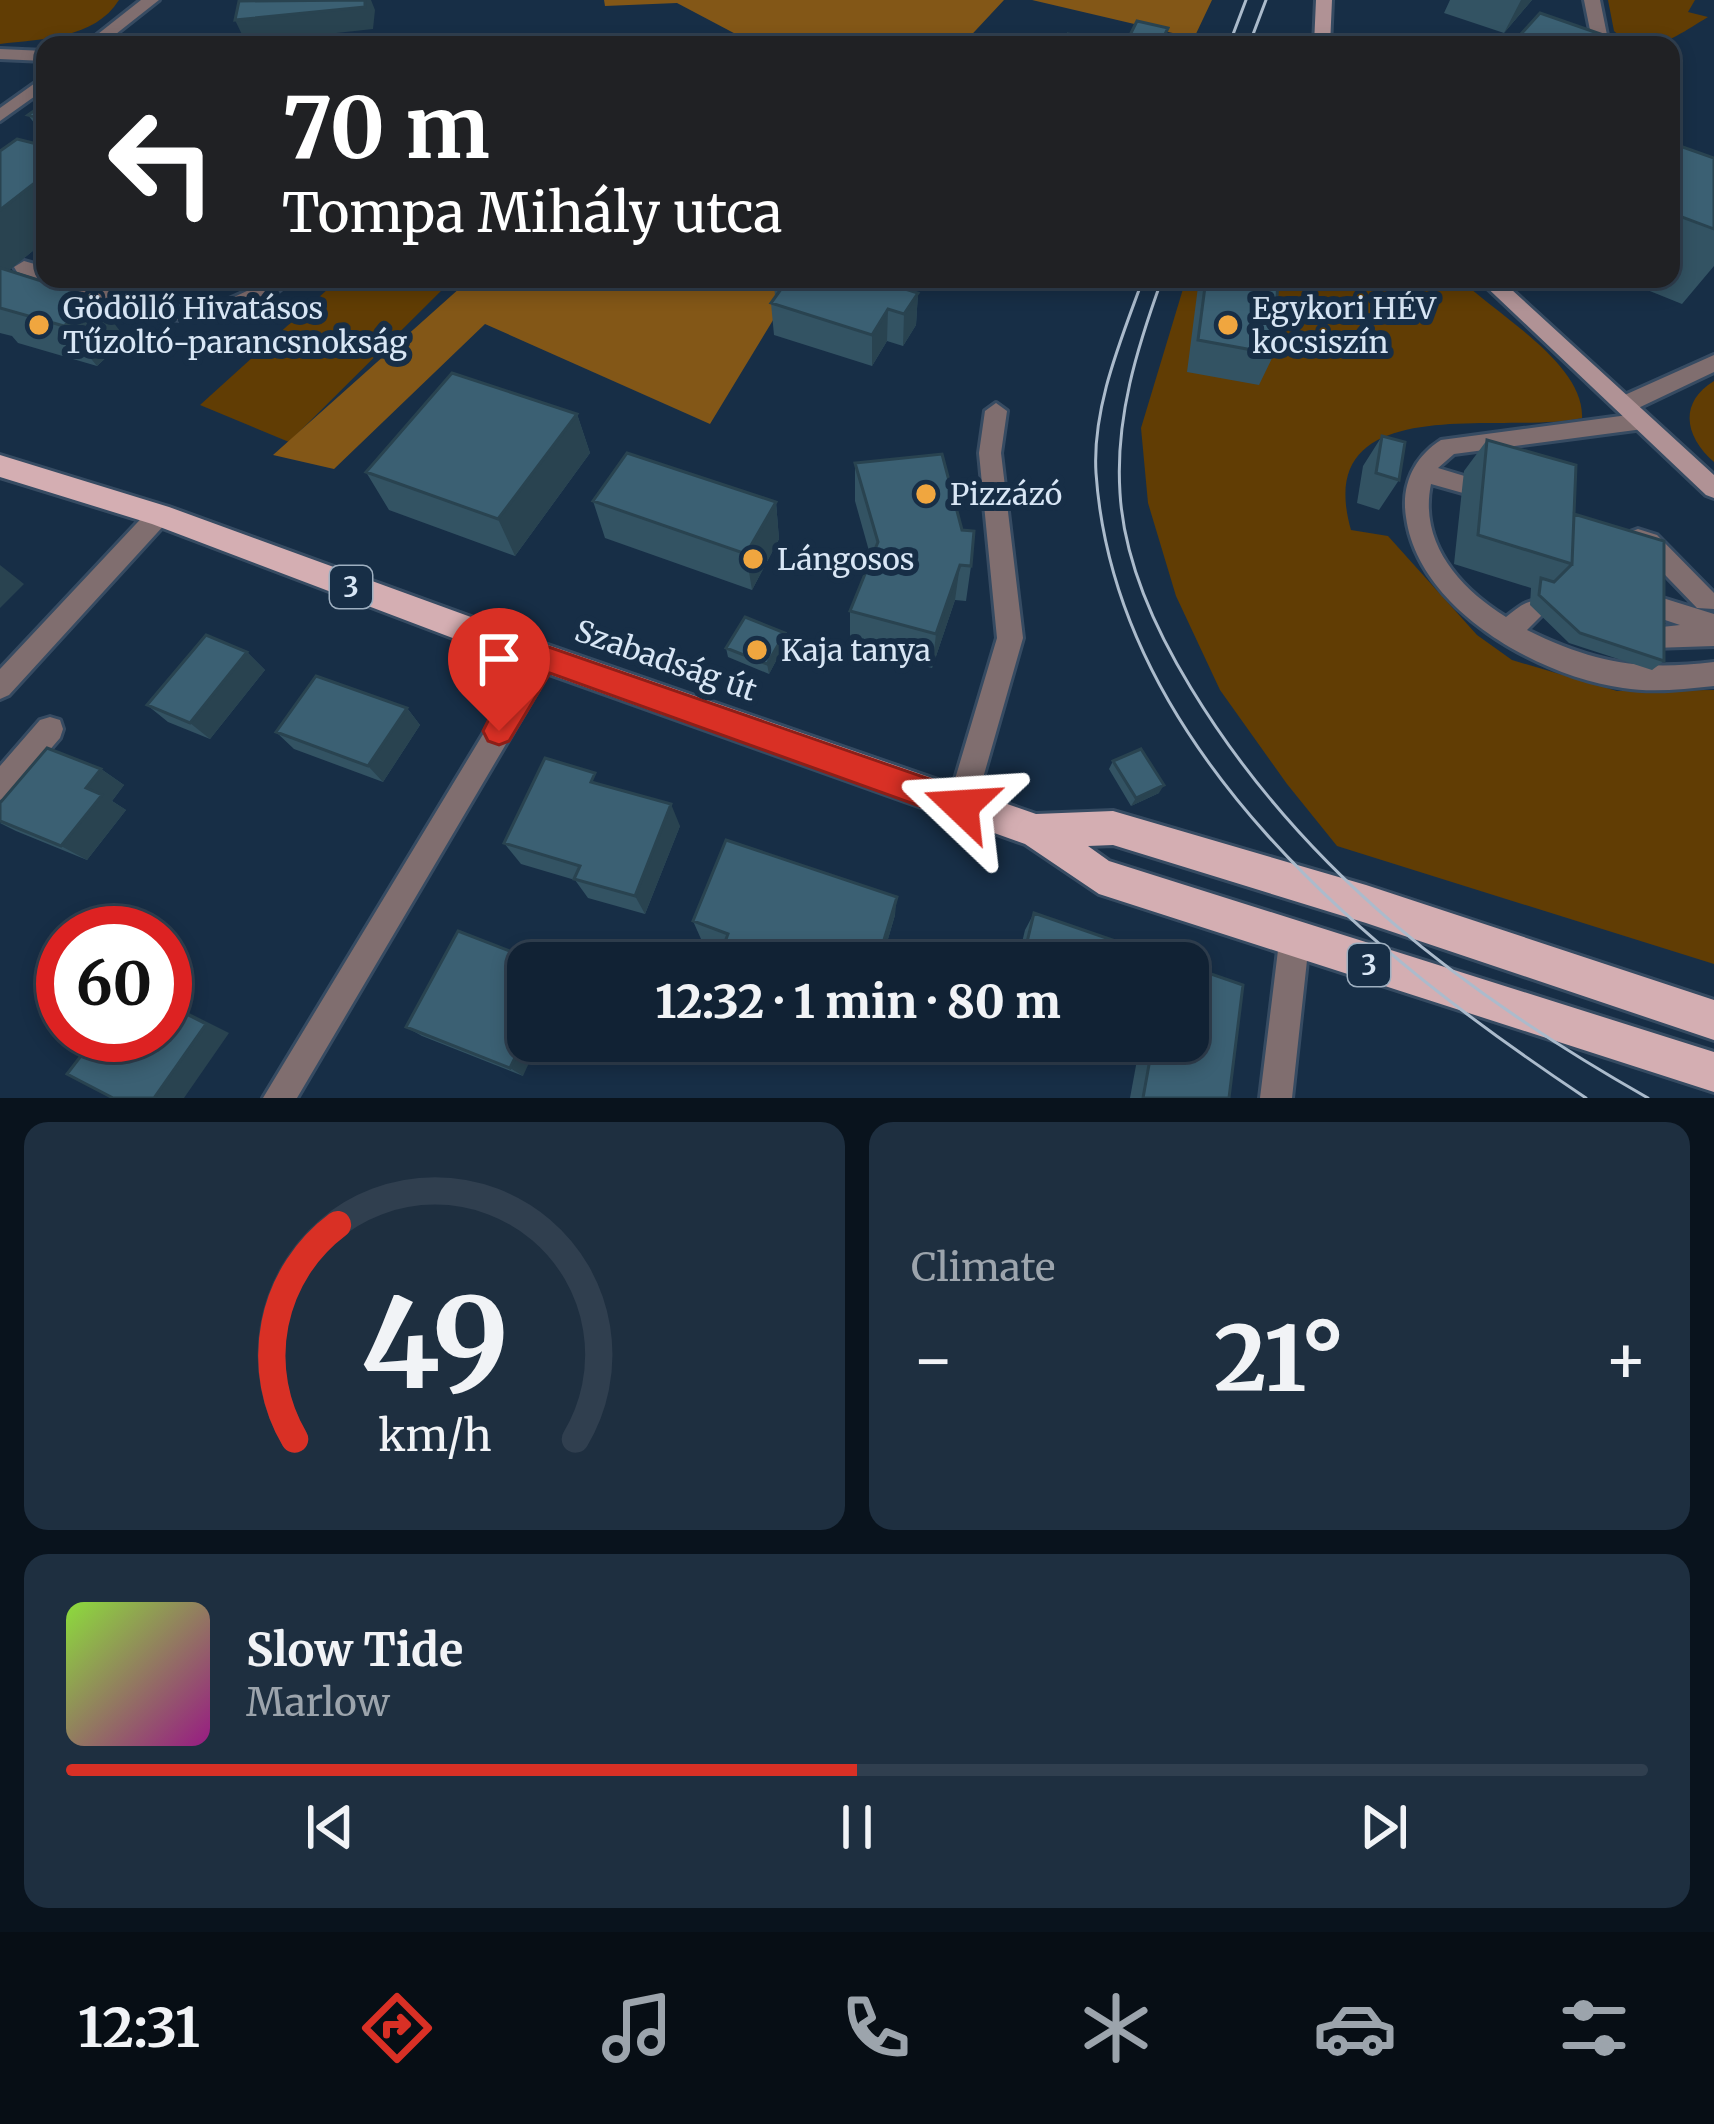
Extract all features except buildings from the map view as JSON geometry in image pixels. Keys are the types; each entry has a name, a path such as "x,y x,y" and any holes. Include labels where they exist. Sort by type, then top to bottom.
{"main road":[{"path":"1322,36 1324,0"},
{"path":"1498,288 1714,489"},
{"name":"Szabadság út","path":"0,466 159,515 543,658 1036,831 1099,876 1294,942 1714,1072"},
{"name":"Szabadság út","path":"1036,831 1113,828 1366,904 1714,1020"}],"street":[{"path":"1592,0 1599,36"},
{"path":"104,36 149,1"},
{"path":"0,54 36,56"},
{"path":"0,116 36,90"},
{"path":"1680,156 1714,184"},
{"path":"24,267 36,271"},
{"path":"82,288 142,310 188,317 229,310 266,288"},
{"path":"1714,363 1635,412 1467,441 1437,452 1422,472 1415,525 1424,549 1458,592 1505,631 1537,649 1615,676 1664,680 1714,674"},
{"path":"961,806 1010,638 990,453 996,411"},
{"path":"1422,472 1463,484"},
{"path":"0,687 159,515"},
{"path":"1613,531 1649,542 1711,612"},
{"path":"1653,573 1711,612"},
{"path":"1653,606 1711,612"},
{"path":"1505,631 1535,610"},
{"path":"1653,637 1714,634"},
{"path":"279,1098 543,658"},
{"path":"0,787 50,729"},
{"path":"1276,1098 1294,942"}],"shaded area":[{"path":"0,0 119,0 109,13 81,30 0,44"},
{"path":"604,0 1004,0 970,36 739,36 677,3 605,6"},
{"path":"1032,0 1212,0 1195,36"},
{"path":"1608,0 1695,0 1688,12 1708,17 1676,36 1621,36 1614,31"},
{"path":"329,288 444,288 289,442 200,405"},
{"path":"460,288 793,288 710,424 485,324 334,469 273,455"},
{"path":"1183,288 1471,288 1536,342 1569,379 1582,418 1465,423 1386,436 1359,454 1346,485 1351,530 1388,536 1477,635 1512,660 1617,691 1714,690 1714,964 1337,846 1220,690 1176,596 1148,503 1141,428"},
{"path":"1714,381 1714,462 1697,442 1690,420 1695,399"}],"tram line":[{"path":"1232,36 1246,0"},
{"path":"1252,36 1266,0"},
{"path":"1140,288 1103,399 1096,473 1114,574 1151,668 1203,755 1268,836 1342,911 1422,979 1586,1098"},
{"path":"1159,288 1130,384 1121,438 1120,493 1128,544 1144,594 1191,688 1284,815 1392,923 1515,1016 1648,1098"}],"place":[{"name":"Gödöllő Hivatásos Tűzoltó-parancsnokság","path":"39,325"},
{"name":"Egykori HÉV kocsiszín","path":"1228,325"},
{"name":"Pizzázó","path":"926,494"},
{"name":"Lángosos","path":"753,559"},
{"name":"Kaja tanya","path":"757,650"}],"route":[{"path":"499,731 543,658 961,806"}]}
